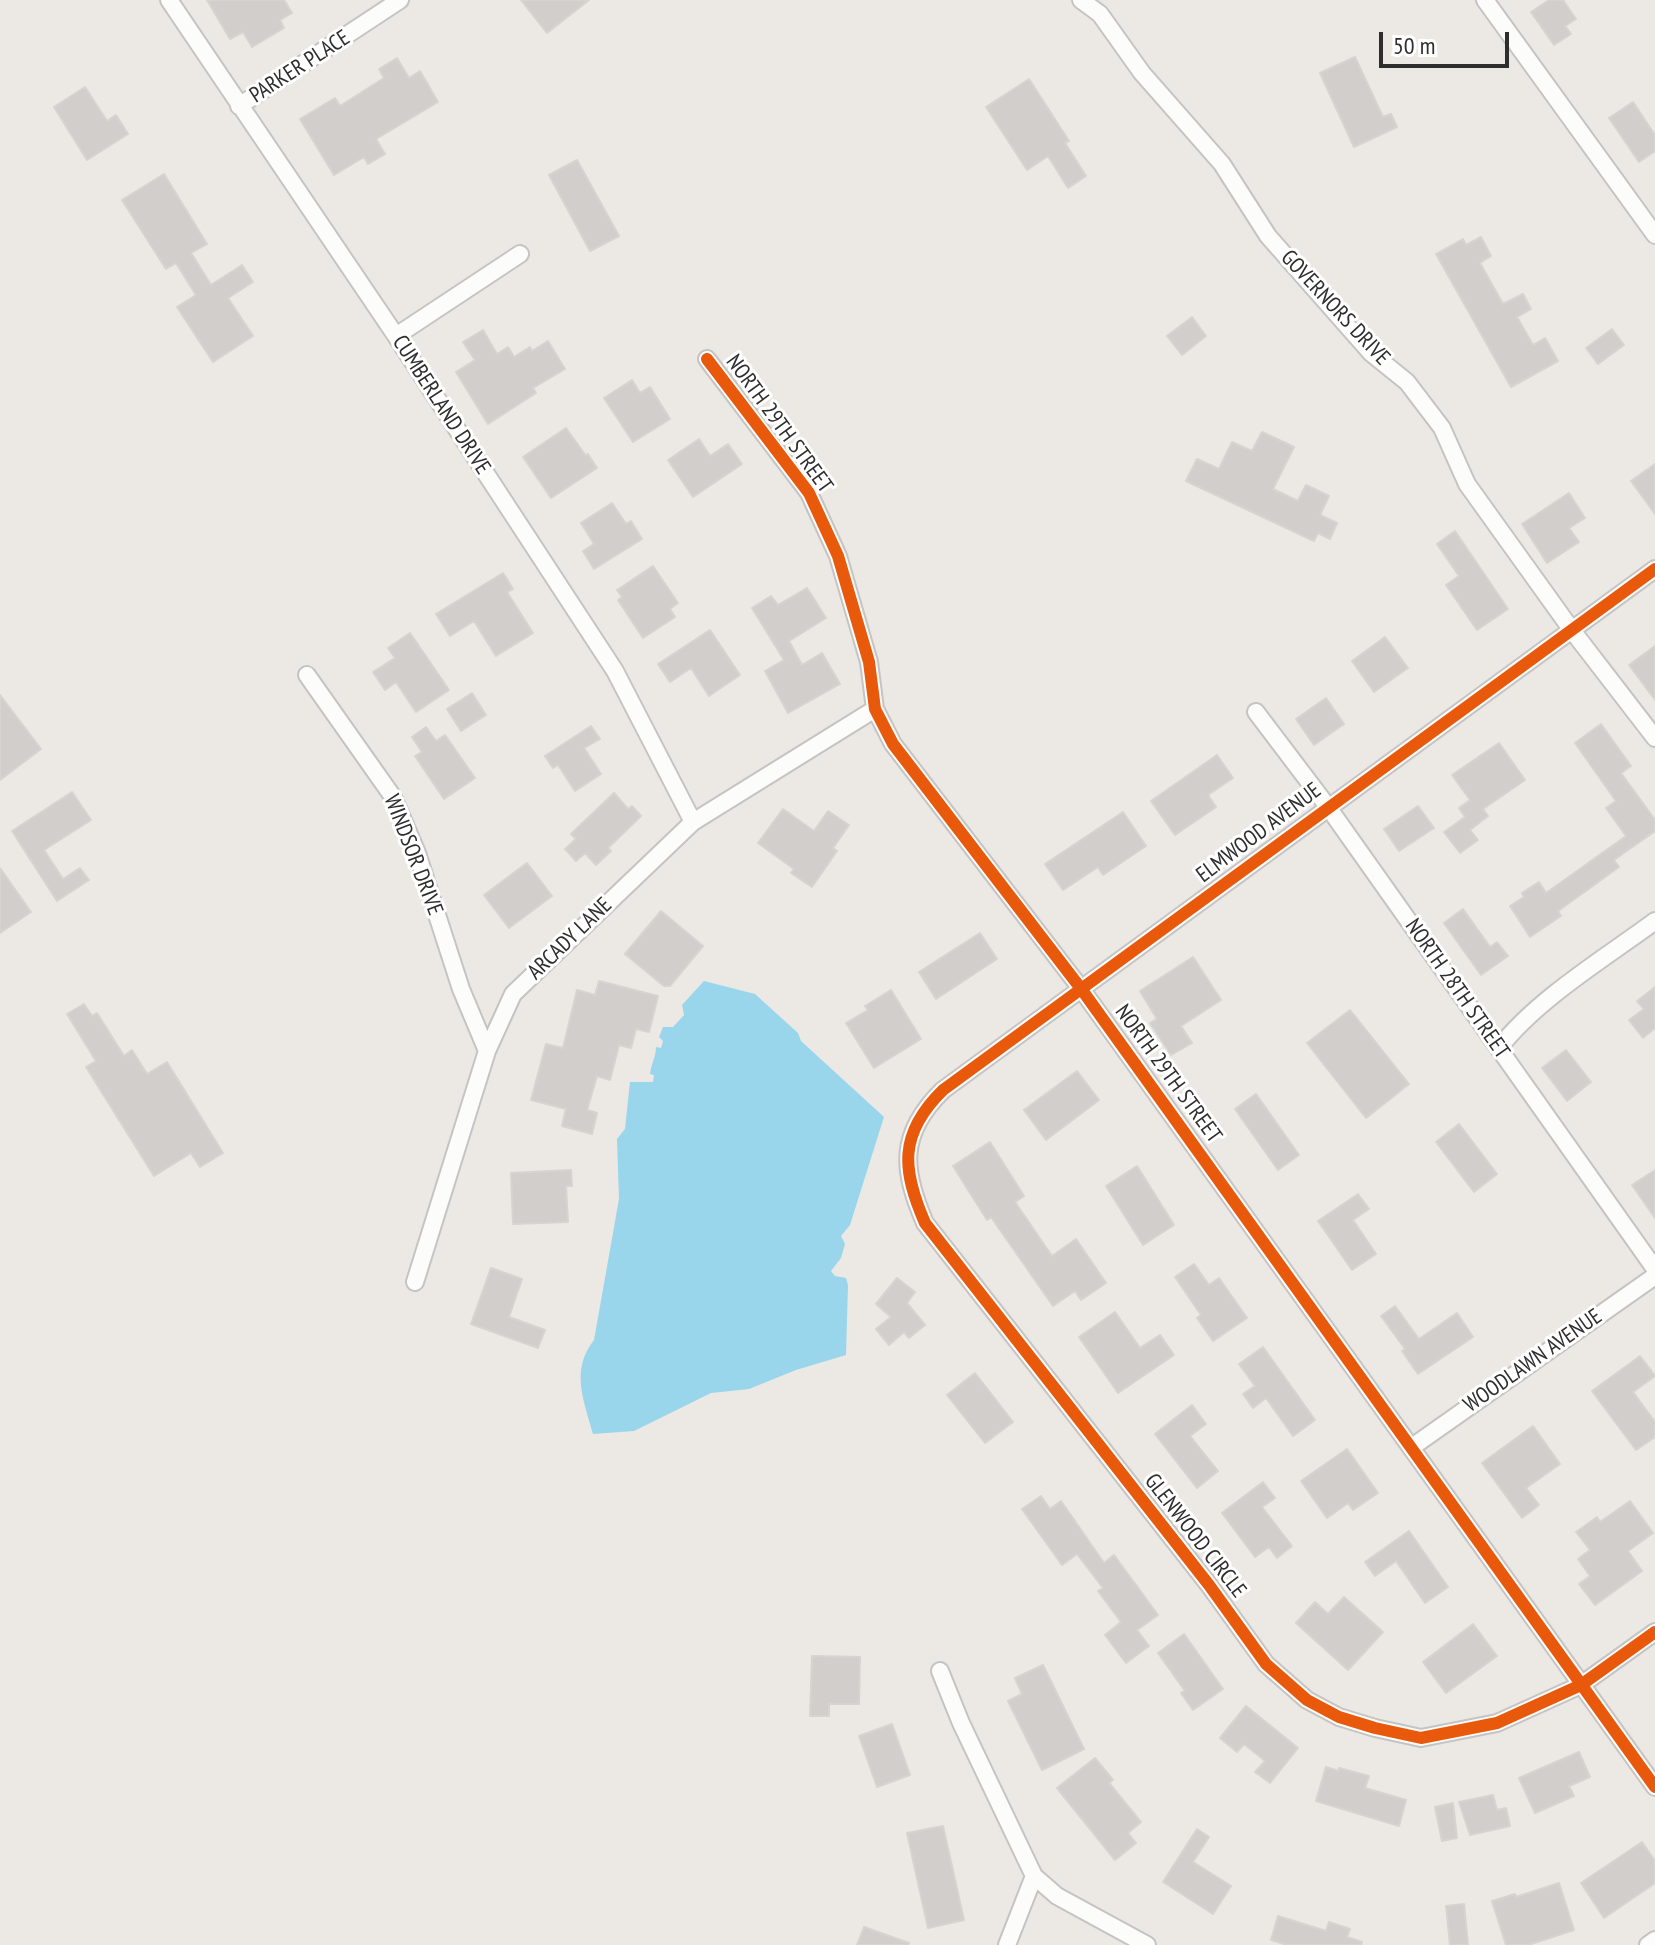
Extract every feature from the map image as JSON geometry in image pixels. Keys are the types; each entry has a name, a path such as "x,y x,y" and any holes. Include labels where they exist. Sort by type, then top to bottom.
{"street":[{"name":"CUMBERLAND DRIVE","path":"169,0 396,336 615,671 693,822"},
{"name":"PARKER PLACE","path":"239,106 400,0"},
{"name":"GOVERNORS DRIVE","path":"1081,0 1100,14 1142,73 1222,164 1268,236 1371,353 1407,382 1442,428 1467,484 1571,629 1655,738"},
{"path":"1485,0 1653,226"},
{"path":"396,336 520,254"},
{"name":"NORTH 29TH STREET","path":"707,359 809,493 838,556 869,662 875,709 893,744 1082,990 1655,1787"},
{"name":"ELMWOOD AVENUE","path":"909,1149 927,1105 943,1090 1655,569"},
{"name":"WINDSOR DRIVE","path":"307,675 393,797 417,853 461,989 487,1051"},
{"name":"ARCADY LANE","path":"415,1282 487,1051 513,994 693,822 875,709"},
{"name":"NORTH 28TH STREET","path":"1256,712 1328,807 1655,1269"},
{"path":"1499,1048 1512,1031 1537,1009 1655,921"},
{"name":"GLENWOOD CIRCLE","path":"909,1149 906,1162 911,1191 925,1223 1209,1585 1266,1664 1307,1700 1339,1717 1421,1738 1497,1723 1581,1685 1655,1632"},
{"name":"WOODLAWN AVENUE","path":"1412,1447 1655,1276"},
{"path":"940,1671 961,1723 1034,1876 1057,1896 1147,1945"},
{"path":"1007,1945 1034,1876"},
{"path":"1648,1945 1655,1940"}],"water":[{"path":"704,981 755,994 884,1117 850,1225 841,1236 845,1244 841,1258 831,1271 835,1276 846,1278 848,1285 846,1355 749,1389 711,1393 634,1431 593,1434 581,1386 582,1363 594,1340 619,1199 617,1139 625,1129 630,1082 653,1082 654,1075 650,1074 656,1047 661,1048 663,1041 659,1037 663,1027 673,1027 684,1015 682,1005"}],"building":[{"path":"207,0 284,0 292,13 280,20 284,28 252,47 243,32 230,39"},
{"path":"521,0 589,0 547,33"},
{"path":"1549,0 1563,0 1576,19 1565,26 1571,34 1554,45 1531,12"},
{"path":"1355,57 1383,117 1391,114 1397,127 1354,147 1320,73"},
{"path":"397,58 409,78 420,71 438,102 376,139 385,154 368,164 364,157 334,175 300,119 335,98 340,106 384,78 379,69"},
{"path":"1029,79 1069,141 1065,143 1086,176 1068,188 1048,156 1027,170 986,107"},
{"path":"85,87 107,121 116,115 128,134 87,160 54,107"},
{"path":"1633,102 1655,135 1655,151 1639,162 1609,118"},
{"path":"577,160 619,236 590,251 549,175"},
{"path":"164,174 207,244 191,253 211,285 242,265 253,282 228,298 253,336 213,362 177,307 196,295 176,263 166,269 122,200"},
{"path":"1481,237 1491,256 1480,263 1503,304 1523,294 1531,309 1517,317 1533,345 1545,338 1558,361 1511,387 1436,254 1463,239 1466,245"},
{"path":"1192,317 1206,336 1182,355 1167,336"},
{"path":"1612,329 1624,345 1598,364 1586,348"},
{"path":"483,330 497,354 508,347 514,357 548,341 565,369 533,388 536,393 488,424 456,372 475,360 463,342"},
{"path":"632,380 640,393 650,387 670,419 633,442 604,398"},
{"path":"566,428 597,468 551,498 523,457"},
{"path":"1262,432 1294,447 1273,489 1298,501 1306,485 1329,496 1320,515 1337,523 1330,539 1318,533 1314,541 1186,481 1197,459 1219,469 1232,442 1252,451"},
{"path":"699,439 710,456 728,444 742,464 693,497 668,460"},
{"path":"1655,464 1655,514 1631,481"},
{"path":"1569,493 1585,518 1569,528 1579,542 1547,563 1522,524"},
{"path":"612,503 626,524 631,521 642,539 594,569 583,551 594,544 581,523"},
{"path":"1455,531 1508,609 1477,630 1446,585 1459,576 1437,544"},
{"path":"653,566 678,603 670,609 675,617 643,638 618,600 622,597 617,590"},
{"path":"503,573 513,589 507,592 533,633 496,656 474,621 450,636 436,614"},
{"path":"807,588 826,618 789,641 802,665 822,653 840,684 788,713 765,671 784,660 752,608 771,596 778,605"},
{"path":"710,630 740,675 709,696 691,668 670,682 658,664"},
{"path":"410,633 449,690 416,712 396,682 385,690 373,672 395,658 388,648"},
{"path":"1385,637 1408,668 1374,692 1352,661"},
{"path":"1655,646 1655,700 1629,665"},
{"path":"472,693 486,715 461,731 447,709"},
{"path":"0,695 41,749 0,780"},
{"path":"1326,698 1344,724 1314,745 1296,719"},
{"path":"1601,724 1631,766 1621,773 1655,820 1655,831 1614,860 1619,867 1558,911 1561,916 1530,937 1510,906 1524,897 1522,893 1539,882 1546,893 1626,836 1606,808 1616,801 1575,743"},
{"path":"591,726 600,739 584,748 601,774 575,791 558,765 553,768 545,756"},
{"path":"426,727 436,741 445,735 475,778 444,799 415,756 422,752 412,737"},
{"path":"1499,743 1525,780 1483,809 1488,816 1470,830 1478,840 1460,853 1444,832 1465,817 1459,808 1470,800 1452,775"},
{"path":"1217,755 1233,778 1208,795 1216,807 1175,835 1151,801"},
{"path":"72,792 91,820 44,850 63,879 80,868 89,880 57,901 12,831"},
{"path":"614,793 628,809 632,806 641,816 608,848 611,851 596,865 585,853 576,861 565,849 576,839 571,834"},
{"path":"1418,806 1434,828 1399,851 1384,829"},
{"path":"783,809 814,831 828,811 849,825 833,848 837,851 812,887 791,873 794,869 758,843"},
{"path":"1123,812 1146,846 1103,875 1098,867 1063,890 1045,864"},
{"path":"527,863 552,896 509,928 484,895"},
{"path":"0,868 31,912 0,933"},
{"path":"1463,909 1490,947 1497,942 1508,956 1481,975 1444,923"},
{"path":"661,911 703,946 670,986 664,986 625,954"},
{"path":"980,933 997,959 936,999 919,972"},
{"path":"1193,957 1221,1000 1181,1026 1192,1043 1171,1055 1150,1023 1157,1019 1140,991"},
{"path":"599,981 658,996 649,1032 636,1029 631,1048 619,1045 610,1080 597,1076 587,1110 597,1113 592,1134 562,1126 566,1109 531,1100 546,1044 563,1048 577,990 595,995"},
{"path":"1655,987 1655,1028 1643,1038 1629,1020 1644,1009 1637,1001"},
{"path":"891,990 921,1039 874,1068 846,1023 868,1010 865,1006"},
{"path":"84,1004 92,1016 97,1013 124,1056 132,1050 147,1074 167,1062 223,1153 200,1167 191,1153 154,1176 86,1067 96,1061 67,1014"},
{"path":"1350,1010 1409,1084 1366,1118 1307,1043"},
{"path":"1566,1050 1591,1082 1567,1101 1542,1068"},
{"path":"1077,1071 1099,1100 1046,1140 1024,1110"},
{"path":"1256,1094 1299,1155 1278,1170 1235,1109"},
{"path":"1459,1124 1497,1174 1474,1192 1436,1142"},
{"path":"990,1142 1024,1196 1015,1202 1052,1256 1076,1239 1106,1283 1081,1300 1075,1291 1053,1306 991,1217 987,1220 953,1166"},
{"path":"1137,1166 1174,1225 1143,1245 1106,1186"},
{"path":"571,1170 572,1186 566,1186 568,1222 513,1224 511,1173"},
{"path":"1655,1170 1655,1218 1632,1185"},
{"path":"1358,1194 1369,1209 1353,1220 1376,1254 1352,1270 1318,1221"},
{"path":"1194,1264 1209,1285 1219,1278 1247,1318 1213,1341 1197,1318 1201,1315 1175,1277"},
{"path":"491,1268 522,1279 509,1317 545,1330 538,1348 471,1324"},
{"path":"897,1278 915,1292 907,1303 925,1325 909,1338 904,1332 889,1345 876,1329 891,1317 876,1304"},
{"path":"1395,1306 1419,1339 1457,1313 1473,1337 1418,1374 1402,1351 1405,1349 1381,1316"},
{"path":"1115,1312 1140,1348 1160,1335 1174,1355 1118,1393 1079,1337"},
{"path":"1263,1347 1315,1420 1293,1436 1266,1398 1253,1408 1243,1394 1255,1386 1239,1364"},
{"path":"1640,1356 1655,1376 1633,1392 1655,1422 1655,1437 1636,1450 1592,1391"},
{"path":"975,1373 1013,1422 985,1443 947,1395"},
{"path":"1192,1405 1206,1424 1190,1436 1218,1471 1197,1488 1155,1434"},
{"path":"1533,1426 1560,1464 1526,1488 1539,1505 1522,1518 1482,1463"},
{"path":"1347,1449 1378,1493 1353,1510 1348,1503 1327,1518 1301,1481"},
{"path":"1263,1482 1275,1498 1262,1507 1292,1546 1277,1558 1269,1547 1255,1557 1222,1513"},
{"path":"1041,1496 1050,1509 1061,1501 1104,1563 1114,1555 1158,1615 1137,1630 1149,1646 1126,1663 1105,1635 1121,1622 1098,1591 1103,1588 1077,1554 1062,1565 1022,1509"},
{"path":"1630,1501 1653,1533 1628,1551 1642,1571 1595,1605 1579,1584 1590,1576 1578,1559 1590,1550 1576,1532 1597,1517 1600,1522"},
{"path":"1409,1531 1448,1587 1425,1603 1396,1561 1375,1576 1365,1562"},
{"path":"1344,1597 1383,1632 1348,1670 1296,1623 1315,1602 1328,1614"},
{"path":"1473,1624 1497,1656 1446,1693 1423,1662"},
{"path":"1184,1634 1223,1689 1193,1710 1181,1693 1185,1691 1158,1653"},
{"path":"812,1656 860,1657 859,1704 829,1704 829,1716 810,1716"},
{"path":"1043,1665 1084,1749 1042,1770 1008,1701 1022,1694 1015,1678"},
{"path":"1246,1706 1298,1748 1270,1783 1255,1772 1265,1761 1244,1744 1237,1752 1220,1738"},
{"path":"892,1724 910,1775 877,1787 859,1736"},
{"path":"1579,1752 1590,1777 1569,1786 1574,1796 1535,1813 1519,1778"},
{"path":"1095,1758 1113,1780 1109,1783 1141,1822 1128,1833 1136,1843 1115,1860 1057,1788"},
{"path":"1326,1767 1369,1776 1365,1788 1406,1800 1399,1826 1316,1801"},
{"path":"1493,1795 1497,1810 1506,1808 1510,1826 1470,1835 1459,1802"},
{"path":"1453,1803 1457,1838 1442,1841 1435,1807"},
{"path":"943,1826 964,1920 928,1928 907,1833"},
{"path":"1197,1829 1209,1837 1193,1862 1231,1886 1213,1914 1163,1882"},
{"path":"1642,1842 1655,1861 1655,1883 1604,1918 1581,1883"},
{"path":"1559,1883 1574,1930 1528,1945 1506,1945 1492,1901"},
{"path":"1464,1904 1468,1945 1450,1945 1446,1906"},
{"path":"1278,1916 1326,1931 1329,1922 1350,1929 1347,1937 1362,1942 1361,1945 1287,1945 1271,1940"},
{"path":"864,1927 909,1943 857,1945"}],"cycle path":[{"path":"707,359 809,493 838,556 869,662 875,709 893,744 1082,990 1655,1787"},
{"path":"1655,569 943,1090 918,1122 908,1153 912,1186 925,1223 1209,1585 1266,1664 1307,1700 1339,1717 1421,1738 1497,1723 1581,1685 1655,1632"}]}
